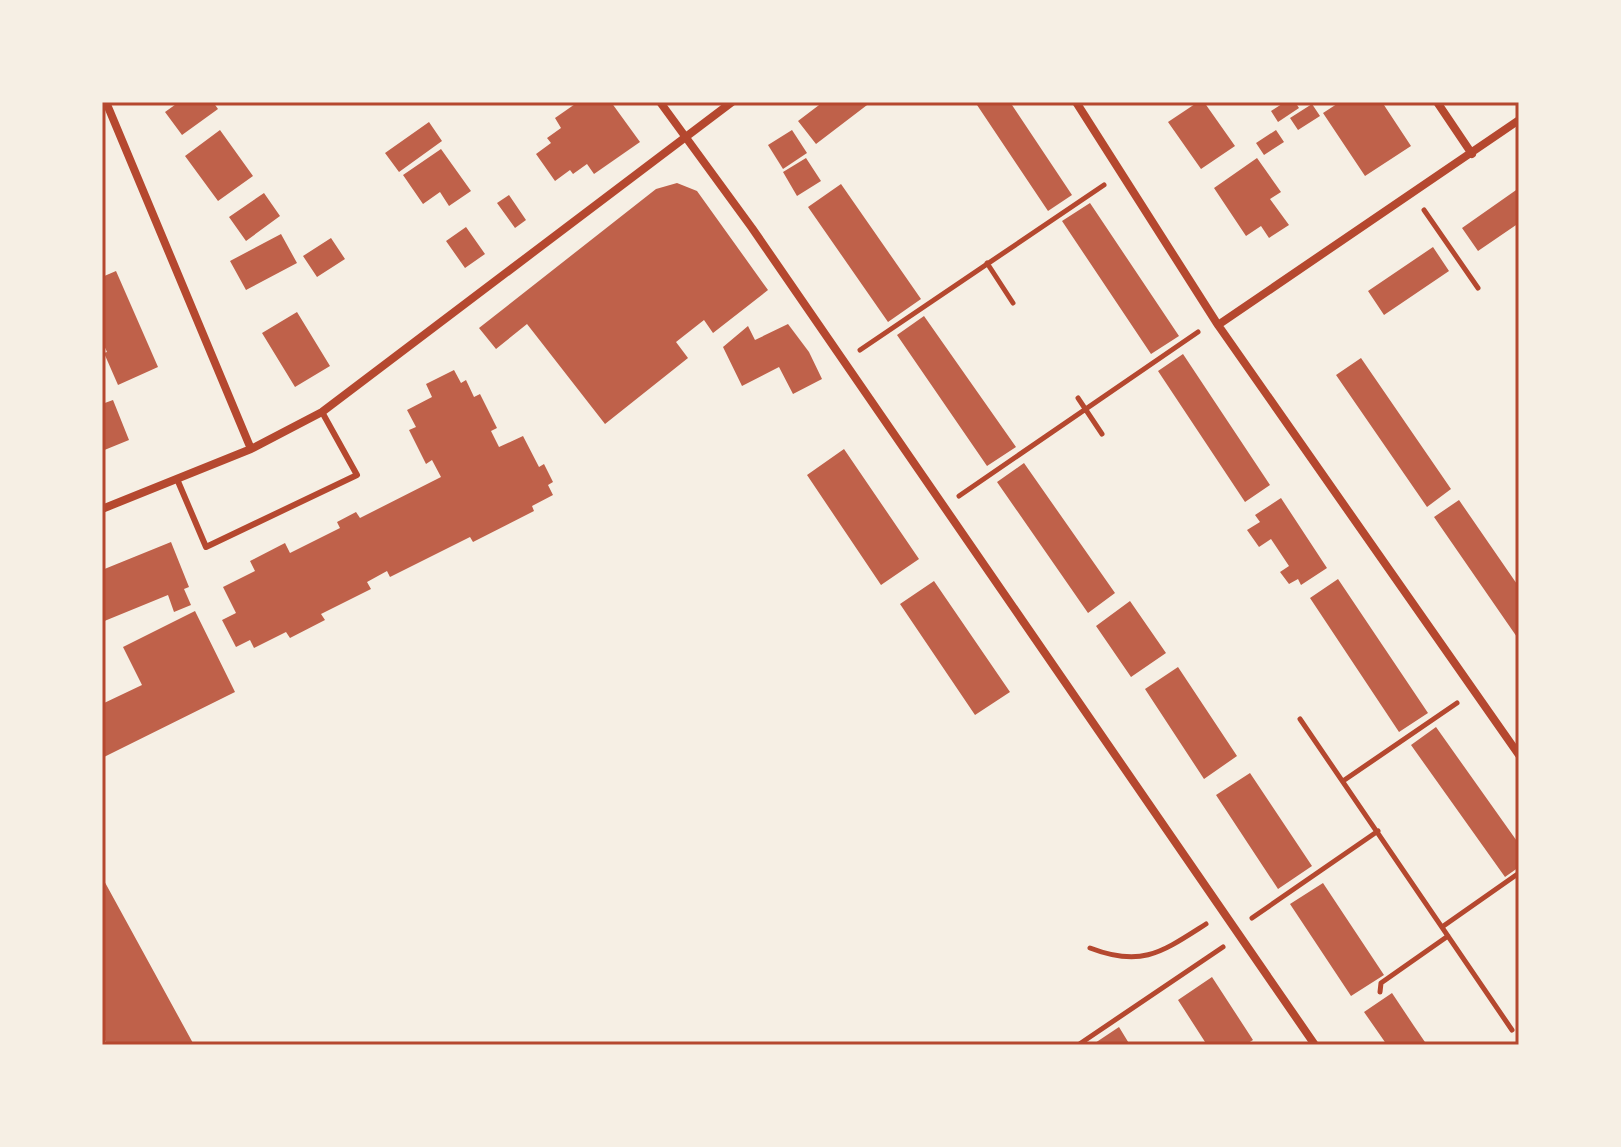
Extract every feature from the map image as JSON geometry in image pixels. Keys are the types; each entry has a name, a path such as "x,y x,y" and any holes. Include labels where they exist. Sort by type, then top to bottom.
{"street":[{"path":"106,102 251,449"},
{"path":"660,102 752,228 1315,1045"},
{"path":"102,509 251,449 322,412 732,102"},
{"path":"1076,102 1217,322 1519,755"},
{"path":"1437,102 1472,154"},
{"path":"1217,322 1519,120"}],"lane":[{"path":"177,479 206,547 357,475 322,412"}],"path":[{"path":"844,361 1121,173"},
{"path":"1413,193 1478,288"},
{"path":"987,263 1013,303"},
{"path":"944,506 1217,322"},
{"path":"1078,398 1102,434"},
{"path":"1343,781 1474,692"},
{"path":"1300,719 1512,1030"},
{"path":"1078,1045 1378,831"},
{"path":"1442,927 1519,873"},
{"path":"1090,948 1111,956 1136,959 1161,953 1223,912"},
{"path":"1380,992 1381,983 1448,936"}],"building":[{"path":"179,102 213,102 218,109 182,135 165,112"},
{"path":"578,102 611,102 640,142 594,174 587,164 573,174 570,170 555,181 536,154 551,143 547,138 561,128 555,118"},
{"path":"823,102 871,102 816,144 798,121"},
{"path":"975,102 1010,102 1072,195 1048,211"},
{"path":"1198,102 1204,102 1235,146 1201,169 1168,122"},
{"path":"1285,102 1295,102 1299,108 1278,122 1271,111"},
{"path":"1340,102 1382,102 1411,146 1365,176 1323,113"},
{"path":"1312,104 1320,116 1298,130 1290,118"},
{"path":"429,122 442,141 399,172 385,153"},
{"path":"220,130 253,176 218,201 185,156"},
{"path":"792,130 807,153 783,169 768,145"},
{"path":"1276,130 1284,142 1264,155 1256,143"},
{"path":"441,149 471,191 449,206 440,192 423,204 403,175"},
{"path":"806,158 821,181 797,196 783,172"},
{"path":"1257,158 1281,192 1270,199 1289,225 1269,238 1261,226 1246,236 1214,188"},
{"path":"677,183 697,191 768,290 713,333 704,320 676,342 688,358 605,424 527,324 496,349 479,328 656,189"},
{"path":"841,184 921,299 888,322 808,207"},
{"path":"1519,188 1519,223 1478,251 1462,228"},
{"path":"264,193 280,216 246,241 229,217"},
{"path":"509,195 526,220 515,228 497,203"},
{"path":"1090,203 1179,336 1151,354 1062,221"},
{"path":"466,227 485,254 465,268 446,241"},
{"path":"281,234 297,263 246,290 230,261"},
{"path":"331,238 345,259 317,277 303,256"},
{"path":"1433,247 1449,271 1384,315 1368,291"},
{"path":"116,271 158,367 118,385 102,341 102,277"},
{"path":"297,312 330,366 295,387 262,333"},
{"path":"924,316 1016,447 987,466 897,335"},
{"path":"788,324 809,352 822,379 793,394 779,367 742,386 723,347 748,326 755,340"},
{"path":"1183,354 1270,485 1245,502 1158,371"},
{"path":"1361,358 1451,489 1427,507 1336,375"},
{"path":"454,370 461,383 466,380 474,397 480,394 497,428 491,431 499,447 523,436 539,467 544,464 553,482 548,485 553,495 532,506 534,511 473,542 470,537 390,577 387,571 367,582 371,589 321,614 325,620 290,638 286,632 254,648 250,640 236,647 222,620 236,613 223,587 255,571 250,561 285,543 290,553 340,528 337,522 356,512 360,518 441,477 432,460 426,464 409,430 416,427 407,410 432,397 426,384"},
{"path":"113,400 129,440 102,451 102,404"},
{"path":"844,449 919,559 881,585 807,475"},
{"path":"1024,463 1115,593 1088,613 997,482"},
{"path":"1281,498 1327,568 1301,585 1298,579 1289,584 1280,572 1289,566 1271,539 1259,547 1247,530 1260,522 1255,515"},
{"path":"1459,500 1519,587 1519,640 1434,517"},
{"path":"171,542 189,587 184,589 191,605 174,612 168,595 102,622 102,570"},
{"path":"1338,579 1428,713 1399,732 1310,598"},
{"path":"934,581 1010,692 975,715 900,604"},
{"path":"1130,601 1166,653 1131,677 1096,626"},
{"path":"195,611 235,692 102,758 102,704 142,685 123,647"},
{"path":"1178,667 1237,756 1204,779 1145,689"},
{"path":"1436,727 1519,844 1519,867 1505,877 1411,745"},
{"path":"1250,773 1312,866 1278,889 1216,795"},
{"path":"102,877 194,1045 102,1045 106,1042 102,1035"},
{"path":"1323,883 1384,975 1351,996 1290,904"},
{"path":"1212,977 1253,1040 1245,1045 1207,1045 1178,1000"},
{"path":"1392,993 1427,1045 1387,1045 1364,1012"},
{"path":"1119,1027 1130,1045 1092,1045"}]}
